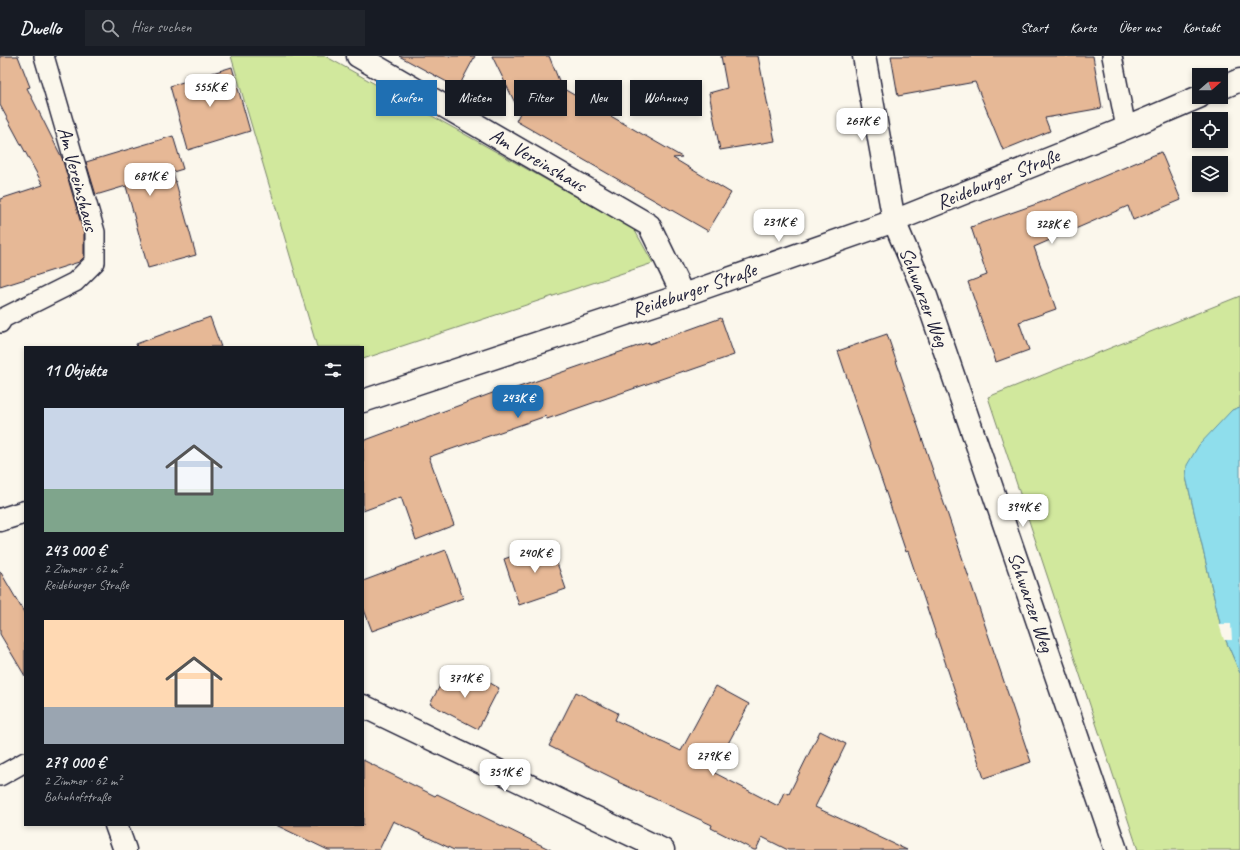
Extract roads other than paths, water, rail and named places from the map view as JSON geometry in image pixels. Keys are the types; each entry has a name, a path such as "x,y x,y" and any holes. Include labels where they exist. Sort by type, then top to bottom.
{"street":[{"name":"Am Vereinshaus","path":"358,56 649,225 683,295"},
{"name":"Schwarzer Weg","path":"864,56 894,221 926,296 1116,850"},
{"path":"1228,85 1240,80"},
{"name":"Reideburger Straße","path":"364,401 683,295 894,221 1192,100"},
{"path":"0,520 24,512"},
{"path":"364,706 663,850"},
{"path":"116,826 125,850"}],"lane":[{"name":"Am Vereinshaus","path":"0,324 3,318 75,282 95,262 94,232 44,56"},
{"path":"1112,56 1126,128"},
{"path":"0,776 24,763"}],"water":[{"path":"1240,407 1240,673 1220,623 1186,477 1187,465 1199,445 1232,410"}]}
